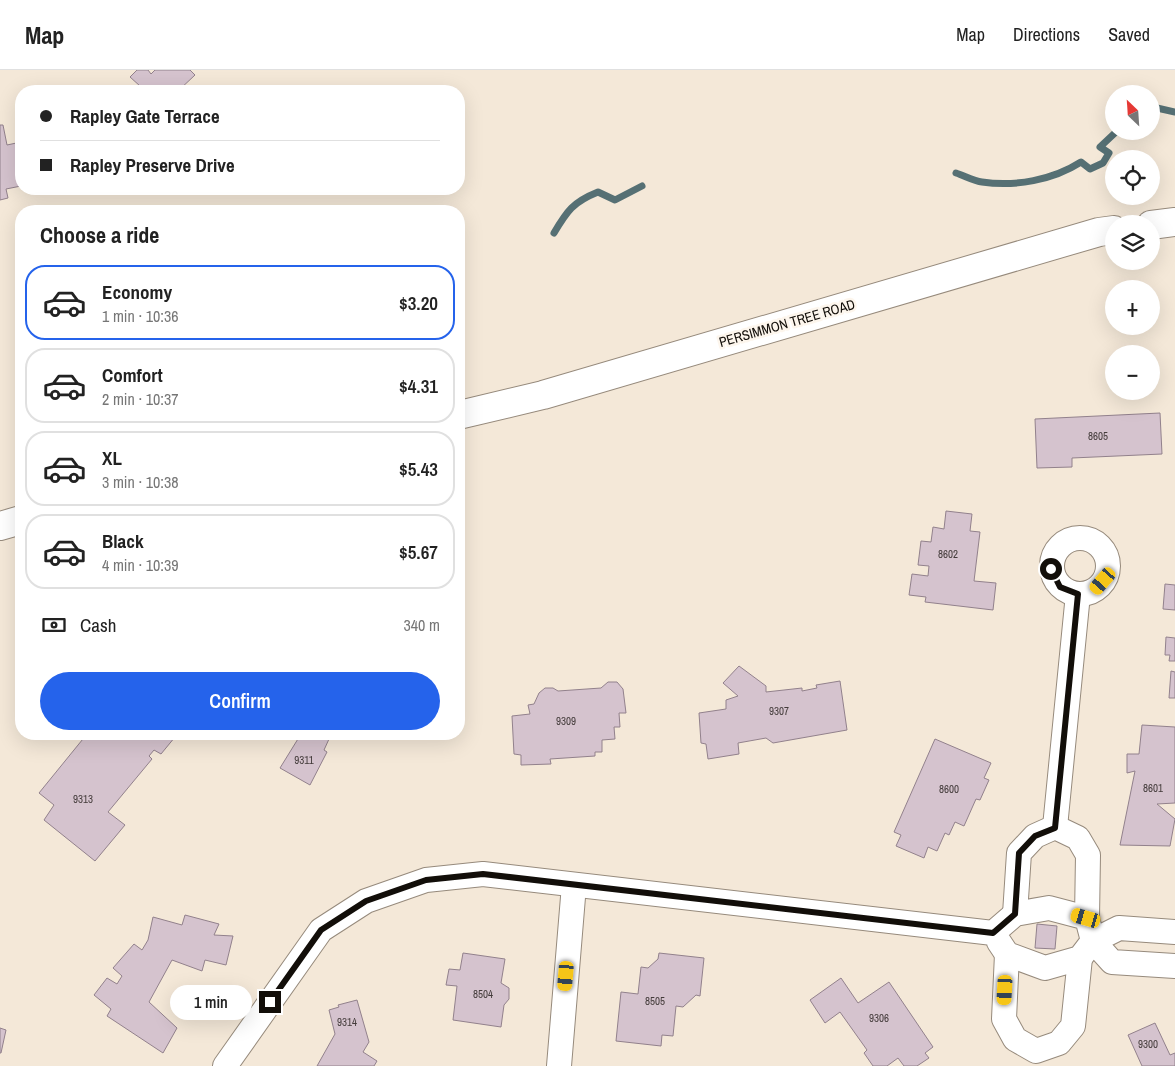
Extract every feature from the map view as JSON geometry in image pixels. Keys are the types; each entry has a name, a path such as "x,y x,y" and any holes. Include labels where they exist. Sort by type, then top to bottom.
{"main road":[{"path":"1160,224 1175,222"},
{"name":"PERSIMMON TREE ROAD","path":"465,414 544,395 1090,234 1105,232"},
{"path":"0,526 15,522"}],"street":[{"path":"1055,828 1078,594"},
{"path":"1007,954 1004,1020 1015,1040 1036,1051 1059,1043 1073,1026 1086,939 1088,855 1078,838 1055,828 1035,836 1019,853 1015,914"},
{"path":"225,1066 321,930 366,901 426,880 483,874 993,933 1015,914 1049,908 1112,962 1175,966"},
{"path":"559,1066 574,886"},
{"path":"993,933 1007,954 1045,968 1086,939 1119,928 1175,932"}],"building":[{"path":"137,70 148,70 151,74 155,70 190,70 195,75 184,85 139,85 130,77"},
{"path":"0,125 3,125 7,145 15,143 15,187 6,189 8,198 0,200"},
{"path":"1160,413 1162,454 1072,458 1072,467 1037,468 1035,419"},
{"path":"946,511 972,514 970,531 980,532 974,581 996,583 993,610 925,602 926,597 909,595 912,574 928,576 929,566 918,565 921,541 931,542 933,527 944,529"},
{"path":"1165,584 1175,585 1175,610 1163,609"},
{"path":"1166,637 1175,638 1175,661 1169,661 1170,655 1165,655"},
{"path":"739,666 766,686 766,692 802,688 802,691 817,688 816,685 840,681 847,730 773,743 766,738 738,743 739,754 708,759 706,744 701,743 699,713 726,709 726,700 738,696 723,683"},
{"path":"1171,671 1175,672 1175,698 1169,698"},
{"path":"608,682 617,682 623,689 626,713 619,713 620,727 614,727 615,739 602,740 602,752 595,752 595,756 550,759 551,764 521,765 521,755 514,754 512,716 530,714 528,705 534,704 539,693 545,688 553,688 558,691 601,688"},
{"path":"1142,725 1175,727 1175,803 1157,804 1175,819 1170,846 1120,845 1135,771 1127,773 1127,754 1139,754"},
{"path":"935,739 991,763 984,778 989,780 980,800 976,799 964,826 955,822 949,835 945,833 937,851 928,847 924,858 896,846 901,835 894,832"},
{"path":"82,740 173,740 161,754 154,750 149,756 152,759 108,812 125,825 95,861 44,820 54,805 39,793"},
{"path":"297,740 329,740 324,750 327,752 310,785 280,768"},
{"path":"185,915 219,924 214,935 233,936 226,965 205,960 202,971 172,960 149,1002 177,1028 163,1053 107,1016 111,1009 94,995 107,978 117,984 122,976 113,968 134,944 142,950 148,940 153,917 182,925"},
{"path":"1037,924 1057,926 1055,949 1035,948"},
{"path":"463,953 505,959 501,983 509,988 509,999 504,1005 501,1027 453,1020 457,986 446,985 449,969 460,970"},
{"path":"659,953 704,958 700,996 696,995 683,1007 676,1006 673,1036 662,1035 661,1046 616,1041 621,992 638,994 641,967 648,968 658,959"},
{"path":"841,978 858,1003 889,982 933,1047 925,1053 929,1058 917,1066 904,1066 898,1058 887,1066 873,1066 864,1053 867,1050 840,1012 825,1023 810,1000"},
{"path":"357,1000 369,1042 363,1052 377,1061 374,1066 317,1066 335,1034 329,1010 339,1007 338,1005"},
{"path":"1155,1023 1170,1055 1175,1053 1175,1066 1142,1066 1128,1035"},
{"path":"0,1028 6,1030 1,1053 0,1053"}],"waterway":[{"path":"1160,109 1175,112"},
{"path":"956,173 979,181 1007,184 1046,178 1081,162 1090,169 1103,163 1109,153 1100,147 1107,140"},
{"path":"554,233 572,208 589,196 598,192 615,200 642,186"}],"route":[{"path":"270,1002 321,930 366,901 426,880 483,874 993,933 1015,914 1019,853 1035,836 1055,828 1078,594 1068,592 1060,587 1054,579 1051,569"}]}
